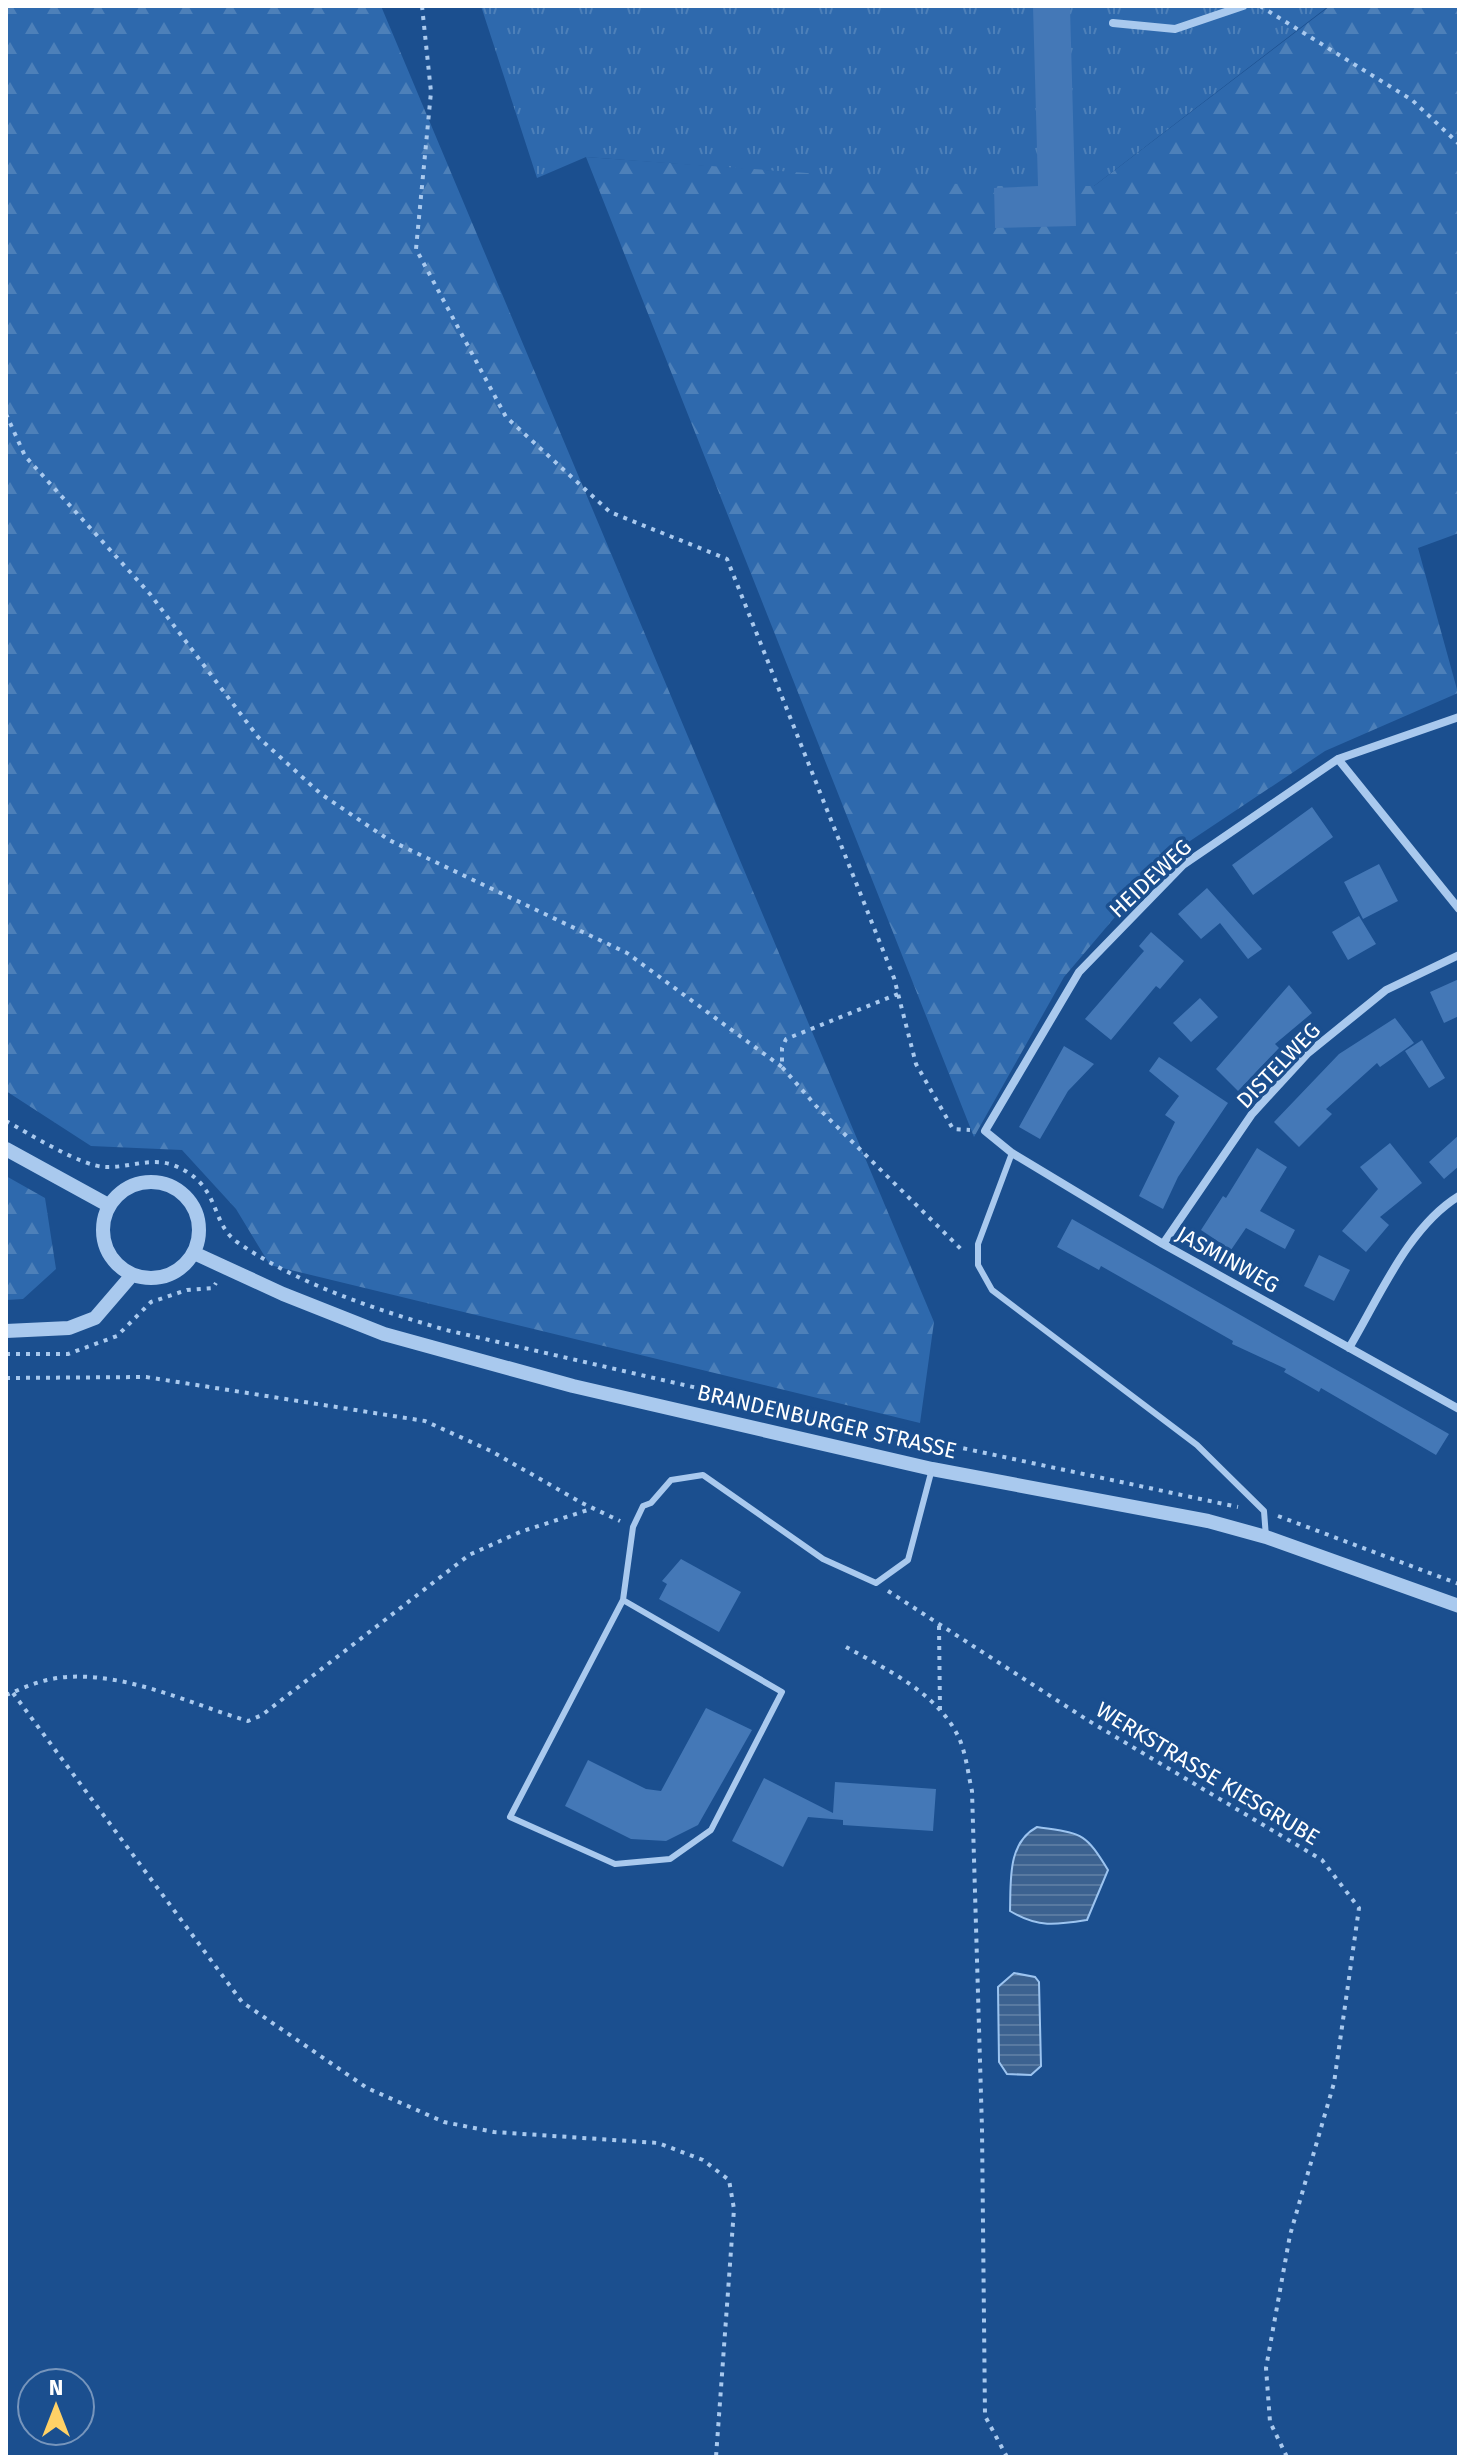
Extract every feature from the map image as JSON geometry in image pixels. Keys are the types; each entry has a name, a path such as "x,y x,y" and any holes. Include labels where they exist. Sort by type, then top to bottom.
{"street":[{"path":"1113,23 1175,29 1243,6"},
{"name":"HEIDEWEG","path":"985,1131 1079,972 1183,865 1338,759 1459,717"},
{"path":"1338,759 1459,909"},
{"name":"DISTELWEG","path":"1163,1244 1252,1114 1307,1054 1386,990 1459,955"},
{"name":"JASMINWEG","path":"985,1131 1012,1153 1163,1244 1459,1409"},
{"path":"6,1149 108,1205"},
{"path":"134,1184 167,1184 193,1205 199,1237 194,1253 185,1264 160,1277 132,1275 113,1260 102,1237 108,1205 119,1192 134,1184"},
{"path":"1349,1348 1413,1242 1447,1203 1459,1196"},
{"name":"BRANDENBURGER STRASSE","path":"194,1253 384,1334 573,1386 932,1469 1208,1521 1266,1537 1459,1606"},
{"path":"6,1331 69,1328 95,1318 132,1275"}],"lane":[{"path":"1012,1153 978,1244 978,1265 992,1290 1197,1445 1264,1511 1266,1537"},
{"path":"623,1600 782,1692 711,1830 670,1859 615,1864 510,1817 623,1600 633,1527 643,1506 651,1503 671,1480 703,1475 823,1559 876,1583 908,1560 932,1469"}],"path":[{"path":"422,6 431,92 416,249 506,417 610,512 727,559 898,994 916,1064 953,1129 985,1131"},
{"path":"1260,6 1412,100 1459,144"},
{"path":"6,414 25,456 150,594 258,737 321,794 389,840 627,953 782,1067 817,1107 978,1265"},
{"path":"782,1067 786,1039 898,994"},
{"path":"6,1121 53,1147 104,1168 140,1163 171,1164 198,1180 212,1196 227,1233 237,1242 300,1278 392,1314 446,1330 901,1435 1264,1511 1459,1584"},
{"path":"6,1354 68,1354 117,1336 151,1302 187,1290 213,1288 237,1242"},
{"path":"6,1378 146,1377 425,1421 491,1451 633,1527"},
{"path":"6,1695 49,1679 100,1679 155,1691 248,1721 262,1715 469,1555 520,1532 594,1508"},
{"name":"WERKSTRASSE KIESGRUBE","path":"876,1583 1089,1721 1322,1860 1359,1908 1334,2083 1290,2235 1266,2368 1270,2422 1287,2457"},
{"path":"939,1626 940,1711"},
{"path":"846,1647 903,1679 940,1711 959,1737 972,1791 982,2129 985,2416 1007,2457"},
{"path":"13,1693 242,2002 367,2088 444,2122 494,2132 658,2143 703,2160 729,2180 734,2209 716,2457"}],"green space":[{"path":"6,6 381,6 934,1322 920,1423 270,1265 236,1209 182,1150 91,1146 6,1091"},
{"path":"481,6 1326,8 1094,186 994,188 586,157 537,178"},
{"path":"1330,6 1459,6 1459,533 1418,548 1458,693 1325,751 1166,857 1064,977 974,1137 586,157 987,186 1094,186"},
{"path":"6,1176 45,1198 56,1269 23,1299 6,1300"}],"shaded area":[{"path":"1037,1827 1080,1836 1093,1848 1108,1870 1087,1920 1047,1924 1010,1911 1011,1875 1016,1853 1027,1834"},
{"path":"1014,1973 1035,1977 1039,1982 1041,2066 1031,2075 1007,2074 999,2062 998,1987"}],"building":[{"path":"1070,6 1076,226 995,228 994,188 1038,186 1033,7"},
{"path":"1312,807 1333,837 1253,895 1232,865"},
{"path":"1379,864 1398,901 1363,919 1344,882"},
{"path":"1207,888 1262,949 1248,959 1220,923 1201,939 1178,914"},
{"path":"1359,916 1376,944 1348,960 1332,932"},
{"path":"1151,932 1184,961 1160,989 1156,986 1111,1040 1085,1019 1144,951 1139,946"},
{"path":"1459,979 1459,1016 1444,1023 1430,992"},
{"path":"1289,985 1312,1013 1275,1044 1279,1048 1238,1091 1216,1069"},
{"path":"1200,998 1218,1017 1191,1042 1173,1023"},
{"path":"1395,1018 1414,1043 1380,1067 1377,1063 1326,1109 1332,1114 1299,1147 1274,1122 1339,1054"},
{"path":"1422,1040 1445,1078 1429,1088 1405,1051"},
{"path":"1064,1046 1094,1064 1068,1091 1040,1139 1019,1127"},
{"path":"1159,1057 1228,1103 1178,1177 1163,1209 1139,1196 1175,1122 1165,1115 1179,1096 1149,1071"},
{"path":"1459,1135 1459,1166 1444,1179 1429,1162"},
{"path":"1390,1143 1422,1183 1380,1217 1389,1225 1366,1252 1342,1231 1378,1189 1360,1167"},
{"path":"1257,1148 1287,1167 1260,1211 1295,1230 1285,1249 1246,1228 1231,1250 1201,1230 1223,1196 1226,1198"},
{"path":"1072,1219 1449,1434 1436,1455 1321,1388 1319,1392 1284,1372 1286,1369 1232,1344 1233,1341 1101,1266 1099,1270 1057,1247"},
{"path":"1319,1255 1350,1270 1334,1301 1304,1286"},
{"path":"681,1559 741,1592 719,1632 659,1599 667,1584 662,1581"},
{"path":"706,1708 752,1730 698,1825 666,1841 631,1839 565,1806 588,1760 646,1789 661,1791"},
{"path":"764,1778 833,1813 835,1782 936,1789 933,1831 843,1825 843,1820 808,1817 783,1867 732,1841"}]}
